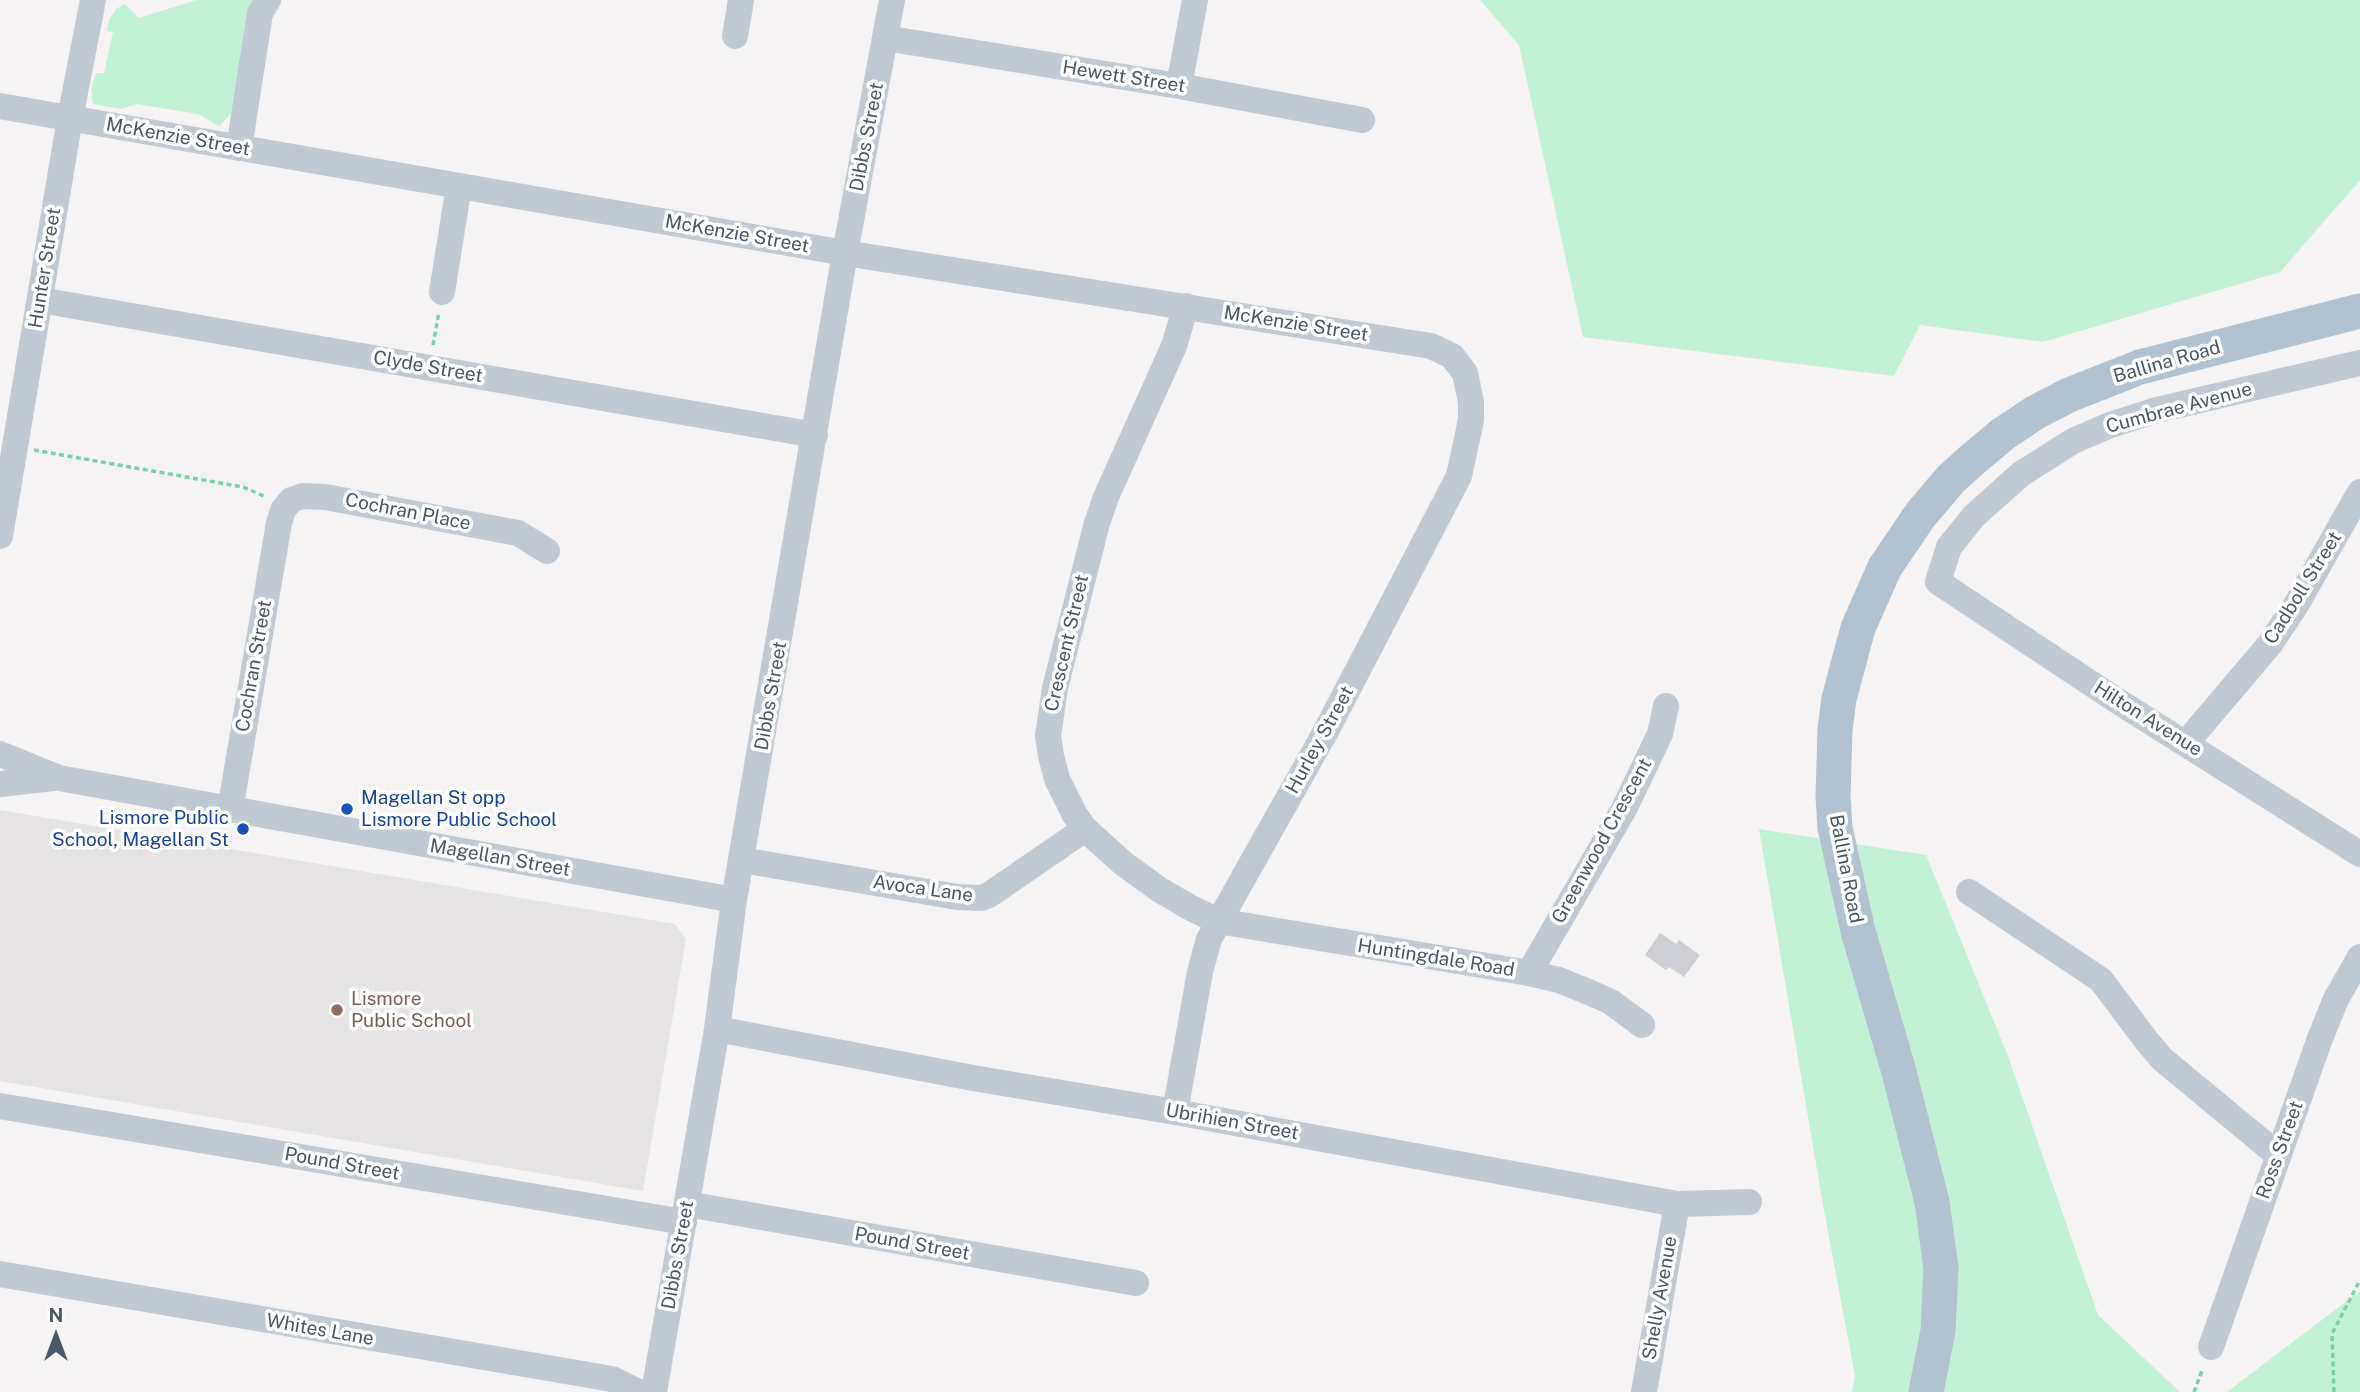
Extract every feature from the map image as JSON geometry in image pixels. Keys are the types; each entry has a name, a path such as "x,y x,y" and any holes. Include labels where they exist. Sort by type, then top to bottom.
{"main road":[{"name":"Ballina Road","path":"1926,1392 1938,1331 1941,1268 1932,1202 1899,1072 1858,931 1835,828 1835,729 1839,699 1858,628 1885,567 1921,513 1958,472 2036,412 2069,395 2140,367 2360,311"}],"street":[{"path":"239,148 260,13 268,0"},
{"path":"735,36 741,0"},
{"name":"Dibbs Street","path":"654,1392 717,1028 734,900 816,435 845,253 892,0"},
{"path":"1179,86 1195,0"},
{"name":"Hunter Street","path":"0,536 70,118 99,2"},
{"name":"Hewett Street","path":"885,38 1179,86 1362,120"},
{"name":"McKenzie Street","path":"0,106 845,253 1431,346 1452,356 1465,373"},
{"path":"442,292 459,186"},
{"name":"Clyde Street","path":"40,300 816,435"},
{"name":"Crescent Street","path":"1186,306 1174,346 1106,497 1097,523 1053,700 1048,736 1054,769 1063,793 1085,829 1124,864 1160,890 1218,921"},
{"name":"Cumbrae Avenue","path":"1938,582 1949,547 1974,516 2021,474 2073,441 2110,425 2157,410 2360,363"},
{"name":"Hurley Street","path":"1175,1112 1200,972 1209,939 1326,731 1459,476 1471,420 1469,387 1465,373"},
{"name":"Cadboll Street","path":"2186,743 2270,644 2296,605 2360,492"},
{"name":"Cochran Place","path":"283,514 292,500 303,496 325,497 518,533 547,551"},
{"name":"Cochran Street","path":"230,810 283,514"},
{"name":"Hilton Avenue","path":"1938,582 2023,640 2360,854"},
{"name":"Greenwood Crescent","path":"1529,973 1624,809 1660,734 1666,706"},
{"name":"Magellan Street","path":"0,754 60,778 734,900"},
{"name":"Magellan Street","path":"0,784 60,778"},
{"name":"Avoca Lane","path":"742,860 957,897 981,898 1085,829"},
{"path":"1969,892 2101,979 2162,1059 2278,1155"},
{"name":"Huntingdale Road","path":"1218,921 1529,973 1559,981 1611,1002 1642,1026"},
{"name":"Ross Street","path":"2211,1347 2336,999 2360,957"},
{"name":"Ubrihien Street","path":"717,1028 973,1078 1175,1112 1677,1204 1749,1202"},
{"name":"Pound Street","path":"0,1106 1136,1283"},
{"name":"Shelly Avenue","path":"1644,1392 1677,1204"},
{"name":"Whites Lane","path":"0,1275 612,1379 638,1392"}],"path":[{"path":"428,368 442,292"},
{"path":"15,446 243,487 283,514"},
{"path":"2334,1392 2332,1334 2360,1280"},
{"path":"2194,1392 2211,1347"}],"shaded area":[{"name":"Lismore Public School","path":"0,810 675,924 686,939 643,1191 0,1081"}],"green space":[{"path":"196,0 256,0 234,111 219,126 198,114 137,104 121,109 93,104 91,90 96,73 104,73 113,32 107,31 109,20 116,9 125,4 139,18"},
{"path":"1480,0 2360,0 2360,180 2280,272 2043,342 1920,325 1894,376 1583,337 1519,45"},
{"path":"1759,829 1926,855 2008,1056 2098,1315 2180,1392 1852,1392 1855,1376"},
{"path":"2360,1291 2360,1392 2227,1392"}],"building":[{"path":"1660,933 1676,944 1679,940 1700,955 1684,977 1669,967 1666,970 1645,955"}],"place":[{"name":"Magellan St opp Lismore Public School","path":"347,809"},
{"name":"Lismore Public School, Magellan St","path":"243,829"},
{"name":"Lismore Public School","path":"337,1010"}]}
